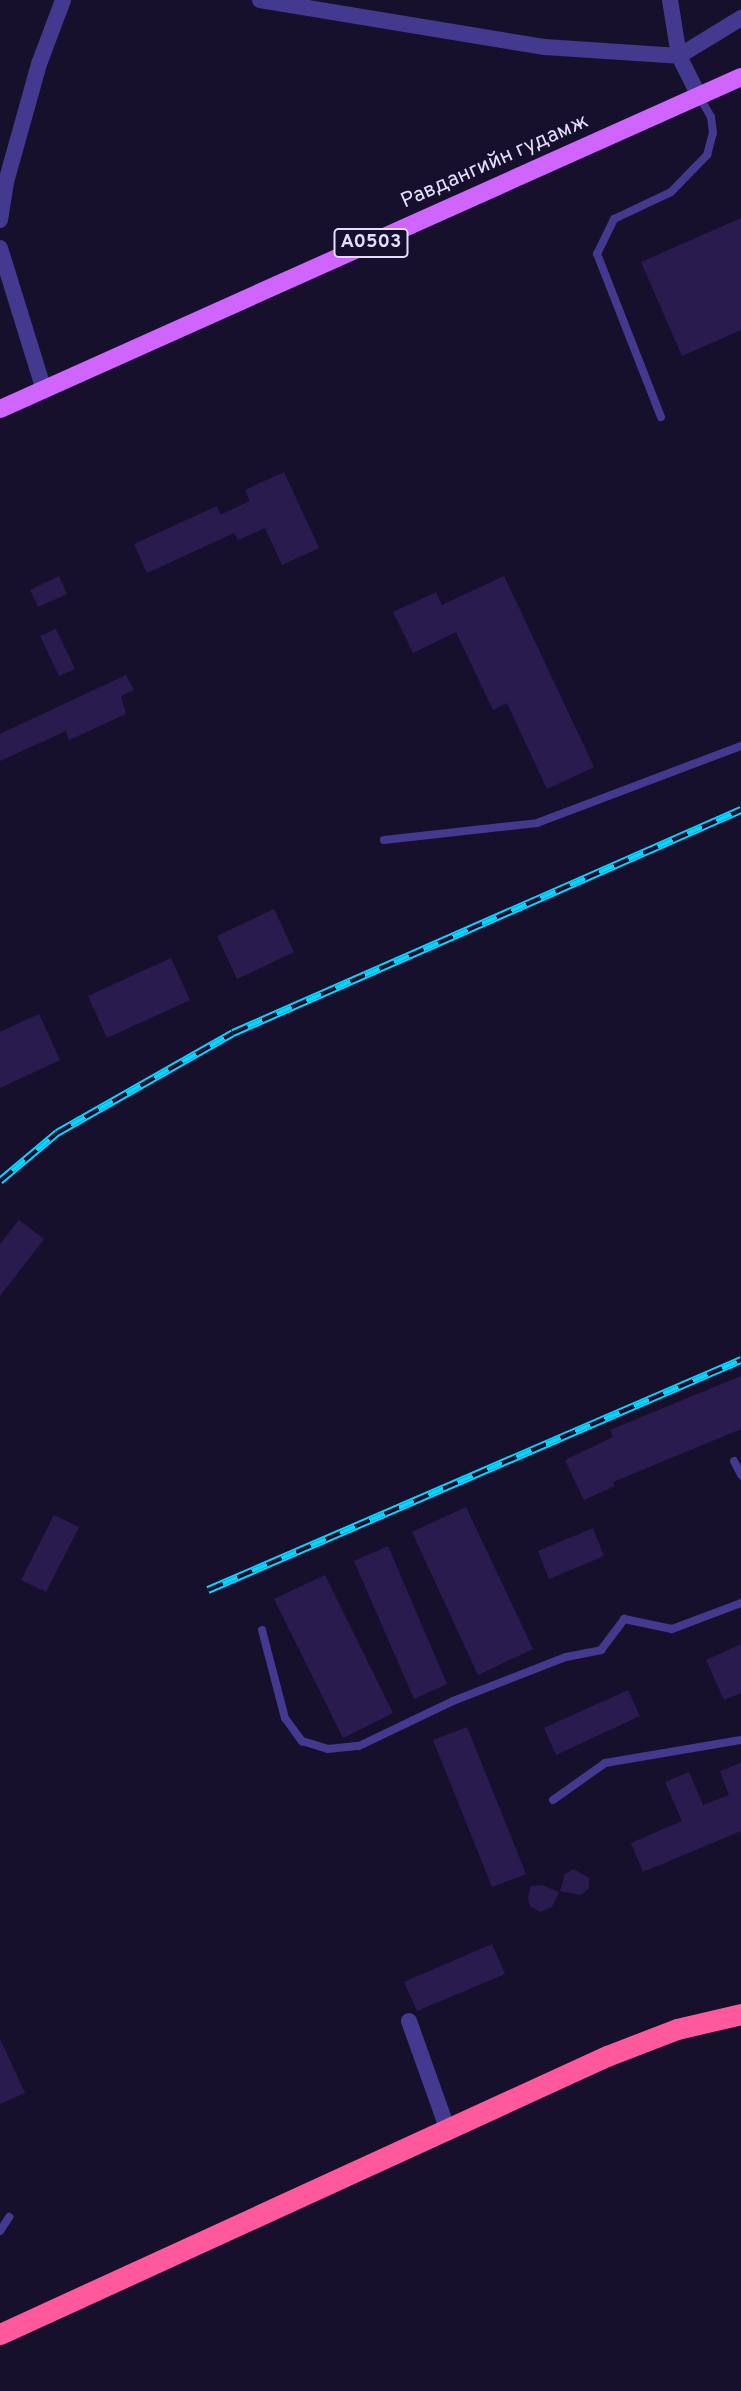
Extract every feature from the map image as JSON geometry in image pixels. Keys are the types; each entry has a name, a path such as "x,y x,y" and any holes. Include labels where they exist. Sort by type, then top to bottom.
{"highway":[{"path":"0,2334 446,2128 677,2029 741,2014"}],"main road":[{"name":"Равдангийн гудамж","path":"0,409 741,78"}],"street":[{"path":"0,220 6,182 39,64 64,0"},
{"path":"260,0 532,45 679,56 741,18"},
{"path":"670,0 679,56 699,96"},
{"path":"0,248 44,390"},
{"path":"409,2021 446,2128"}],"lane":[{"path":"661,418 597,254 614,219 671,192 707,155 713,134 711,117 699,96"},
{"path":"383,840 537,823 741,746"},
{"path":"734,1461 741,1475"},
{"path":"262,1630 285,1718 302,1741 328,1749 359,1746 453,1701 566,1657 601,1650 624,1619 672,1629 741,1603"},
{"path":"553,1800 606,1763 741,1740"},
{"path":"0,2231 9,2217"}],"building":[{"path":"741,218 741,330 682,356 641,262"},
{"path":"284,472 319,548 282,565 265,528 238,540 234,533 147,573 134,544 217,506 220,515 250,501 245,490"},
{"path":"59,576 67,594 38,607 30,590"},
{"path":"504,576 594,767 547,789 507,703 493,710 456,632 413,653 393,612 436,592 442,605"},
{"path":"56,629 75,669 59,676 40,636"},
{"path":"126,675 134,690 121,696 126,714 69,740 66,731 0,761 0,734"},
{"path":"274,909 294,952 237,979 217,936"},
{"path":"171,958 190,1000 107,1038 88,996"},
{"path":"39,1014 60,1060 0,1088 0,1032"},
{"path":"19,1220 44,1239 0,1296 0,1244"},
{"path":"741,1376 741,1429 613,1482 615,1486 584,1500 565,1460 613,1437 610,1430"},
{"path":"466,1507 533,1649 478,1675 412,1532"},
{"path":"54,1515 79,1527 46,1592 21,1580"},
{"path":"593,1528 604,1556 549,1579 538,1551"},
{"path":"388,1546 447,1684 414,1699 354,1561"},
{"path":"325,1575 393,1713 343,1738 274,1599"},
{"path":"741,1644 741,1693 724,1700 706,1660"},
{"path":"628,1690 640,1716 556,1755 544,1728"},
{"path":"467,1727 526,1874 492,1887 433,1740"},
{"path":"741,1763 741,1831 643,1872 631,1843 682,1821 665,1782 689,1772 703,1805 729,1795 720,1771"},
{"path":"574,1869 589,1878 589,1888 581,1895 560,1891 565,1874"},
{"path":"542,1885 559,1892 552,1907 540,1912 530,1906 528,1897 531,1886"},
{"path":"492,1944 505,1974 417,2011 404,1982"},
{"path":"0,2039 25,2093 0,2104"}],"railway":[{"path":"0,1181 57,1133 233,1033 741,810"},
{"path":"208,1590 741,1360"}]}
